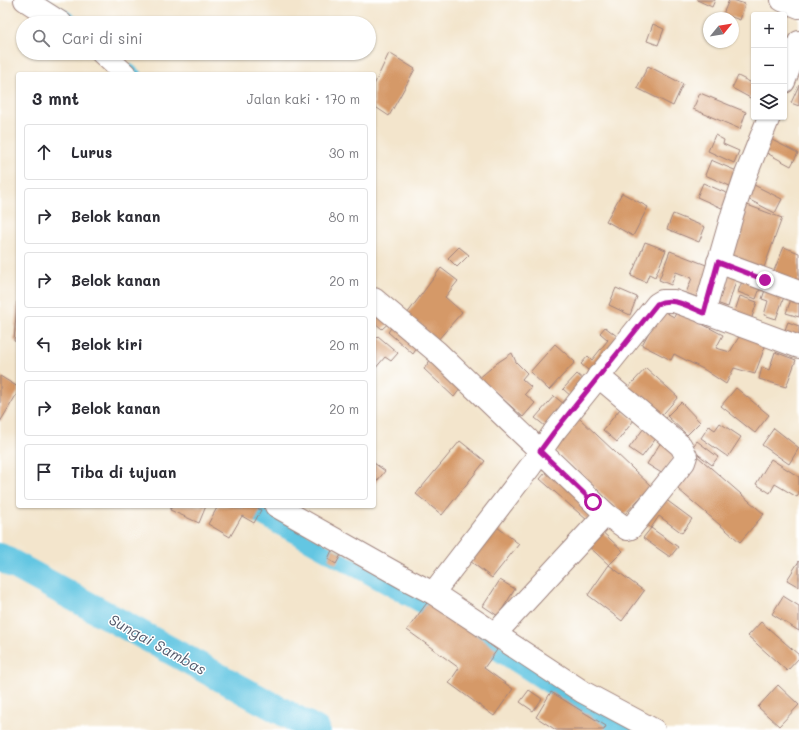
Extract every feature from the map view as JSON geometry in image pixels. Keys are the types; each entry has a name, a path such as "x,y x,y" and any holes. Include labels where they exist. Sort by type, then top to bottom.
{"street":[{"path":"25,0 50,16"},
{"path":"782,0 799,7"},
{"path":"787,74 799,42"},
{"path":"110,60 123,72"},
{"path":"704,313 733,212 768,120"},
{"path":"718,262 799,292"},
{"path":"376,301 437,352 606,514 627,529 631,528 684,462 686,456 681,446 598,376"},
{"path":"432,593 530,467 540,451 598,376 657,304 662,301 674,301 799,347"},
{"path":"280,508 432,593 583,692 654,730"},
{"path":"495,634 606,514"}],"building":[{"path":"697,0 715,0 712,7"},
{"path":"729,0 745,4 740,20 739,12 724,12"},
{"path":"653,24 664,29 658,45 647,41"},
{"path":"389,53 415,69 389,116 376,107 376,81"},
{"path":"648,66 683,84 673,106 637,88"},
{"path":"738,76 751,82 751,98 732,88"},
{"path":"799,85 799,106 791,103"},
{"path":"700,93 746,112 740,129 693,109"},
{"path":"715,135 724,140 723,144 739,151 734,163 708,151"},
{"path":"770,139 798,153 791,166 763,151"},
{"path":"711,160 739,172 732,187 705,175"},
{"path":"748,182 782,199 775,213 742,196"},
{"path":"703,183 731,195 724,209 697,197"},
{"path":"622,193 648,207 633,236 606,221"},
{"path":"742,203 782,218 762,273 722,258"},
{"path":"673,214 705,227 699,242 667,229"},
{"path":"645,242 666,250 655,277 649,274 646,282 631,276"},
{"path":"459,247 469,255 457,267 448,258"},
{"path":"784,247 799,253 799,287 772,275"},
{"path":"670,251 714,268 702,299 686,293 692,278 676,272 671,285 659,280"},
{"path":"441,268 458,281 445,297 462,312 437,341 407,314"},
{"path":"721,269 738,274 728,307 711,301"},
{"path":"744,276 762,283 756,299 738,292"},
{"path":"767,284 786,291 776,319 764,315 768,301 762,299"},
{"path":"616,288 637,297 630,315 609,305"},
{"path":"793,294 799,296 799,317 786,313"},
{"path":"740,296 757,302 751,320 734,314"},
{"path":"376,308 392,320 382,329 376,324"},
{"path":"661,310 674,317 677,311 723,335 716,348 730,352 740,335 766,344 755,374 734,368 726,384 705,370 674,354 671,360 642,345"},
{"path":"16,315 16,342 14,341"},
{"path":"788,322 799,326 799,340 783,335"},
{"path":"394,324 419,345 413,354 388,332"},
{"path":"605,327 622,340 594,375 581,364 588,356 592,360 608,340 600,333"},
{"path":"378,336 398,353 391,361 385,357 376,368 376,338"},
{"path":"555,344 575,362 549,390 530,372"},
{"path":"775,352 796,360 786,387 759,379 762,367 769,370"},
{"path":"512,353 516,362 527,373 522,379 531,387 525,394 535,403 523,417 492,389 477,380 497,363"},
{"path":"433,356 463,385 454,397 424,369"},
{"path":"646,368 678,397 657,421 624,392"},
{"path":"577,374 586,382 572,397 563,389"},
{"path":"0,376 16,386 16,395 0,422"},
{"path":"736,388 769,415 755,433 721,406"},
{"path":"554,396 564,404 545,426 535,418"},
{"path":"681,402 700,422 687,435 667,416"},
{"path":"620,409 634,420 617,442 603,430"},
{"path":"579,418 651,486 624,515 552,447"},
{"path":"720,423 741,437 728,457 701,438 709,426 715,430"},
{"path":"644,428 657,437 642,457 629,448"},
{"path":"774,428 799,448 789,464 762,445"},
{"path":"663,439 679,449 663,474 647,464"},
{"path":"460,441 485,461 442,515 416,494"},
{"path":"697,441 718,457 712,465 691,449"},
{"path":"696,455 764,514 740,542 672,484"},
{"path":"771,459 799,477 799,494 797,497 775,484 770,493 756,484"},
{"path":"376,464 385,471 376,482"},
{"path":"550,467 597,508 587,520 540,479"},
{"path":"661,496 692,519 682,533 659,516 651,528 643,522"},
{"path":"171,508 205,508 199,523 170,510"},
{"path":"217,508 257,508 261,510 254,523 242,516 230,537 208,524"},
{"path":"497,527 519,544 492,578 470,561"},
{"path":"598,528 623,551 609,565 584,542"},
{"path":"651,528 678,547 670,557 643,538"},
{"path":"333,548 342,553 336,564 328,559"},
{"path":"799,561 799,587 787,580"},
{"path":"609,565 644,591 622,621 588,595"},
{"path":"500,580 515,589 498,616 483,606"},
{"path":"783,596 799,606 799,631 772,614"},
{"path":"429,600 497,650 484,668 513,689 494,716 449,683 459,668 407,630"},
{"path":"761,622 799,655 799,658 787,671 748,636"},
{"path":"778,685 799,705 779,726 758,707"},
{"path":"529,690 542,699 533,711 520,702"},
{"path":"551,692 606,726 604,730 556,730 536,717"}],"waterway":[{"path":"46,0 72,16"},
{"path":"131,66 138,72"},
{"path":"245,508 443,617"},
{"name":"Sungai Sambas","path":"0,557 316,730"},
{"path":"478,640 602,720 628,730"}],"route":[{"path":"593,502 540,451 554,432 657,304 662,301 674,301 704,313 718,262 765,280"}]}
